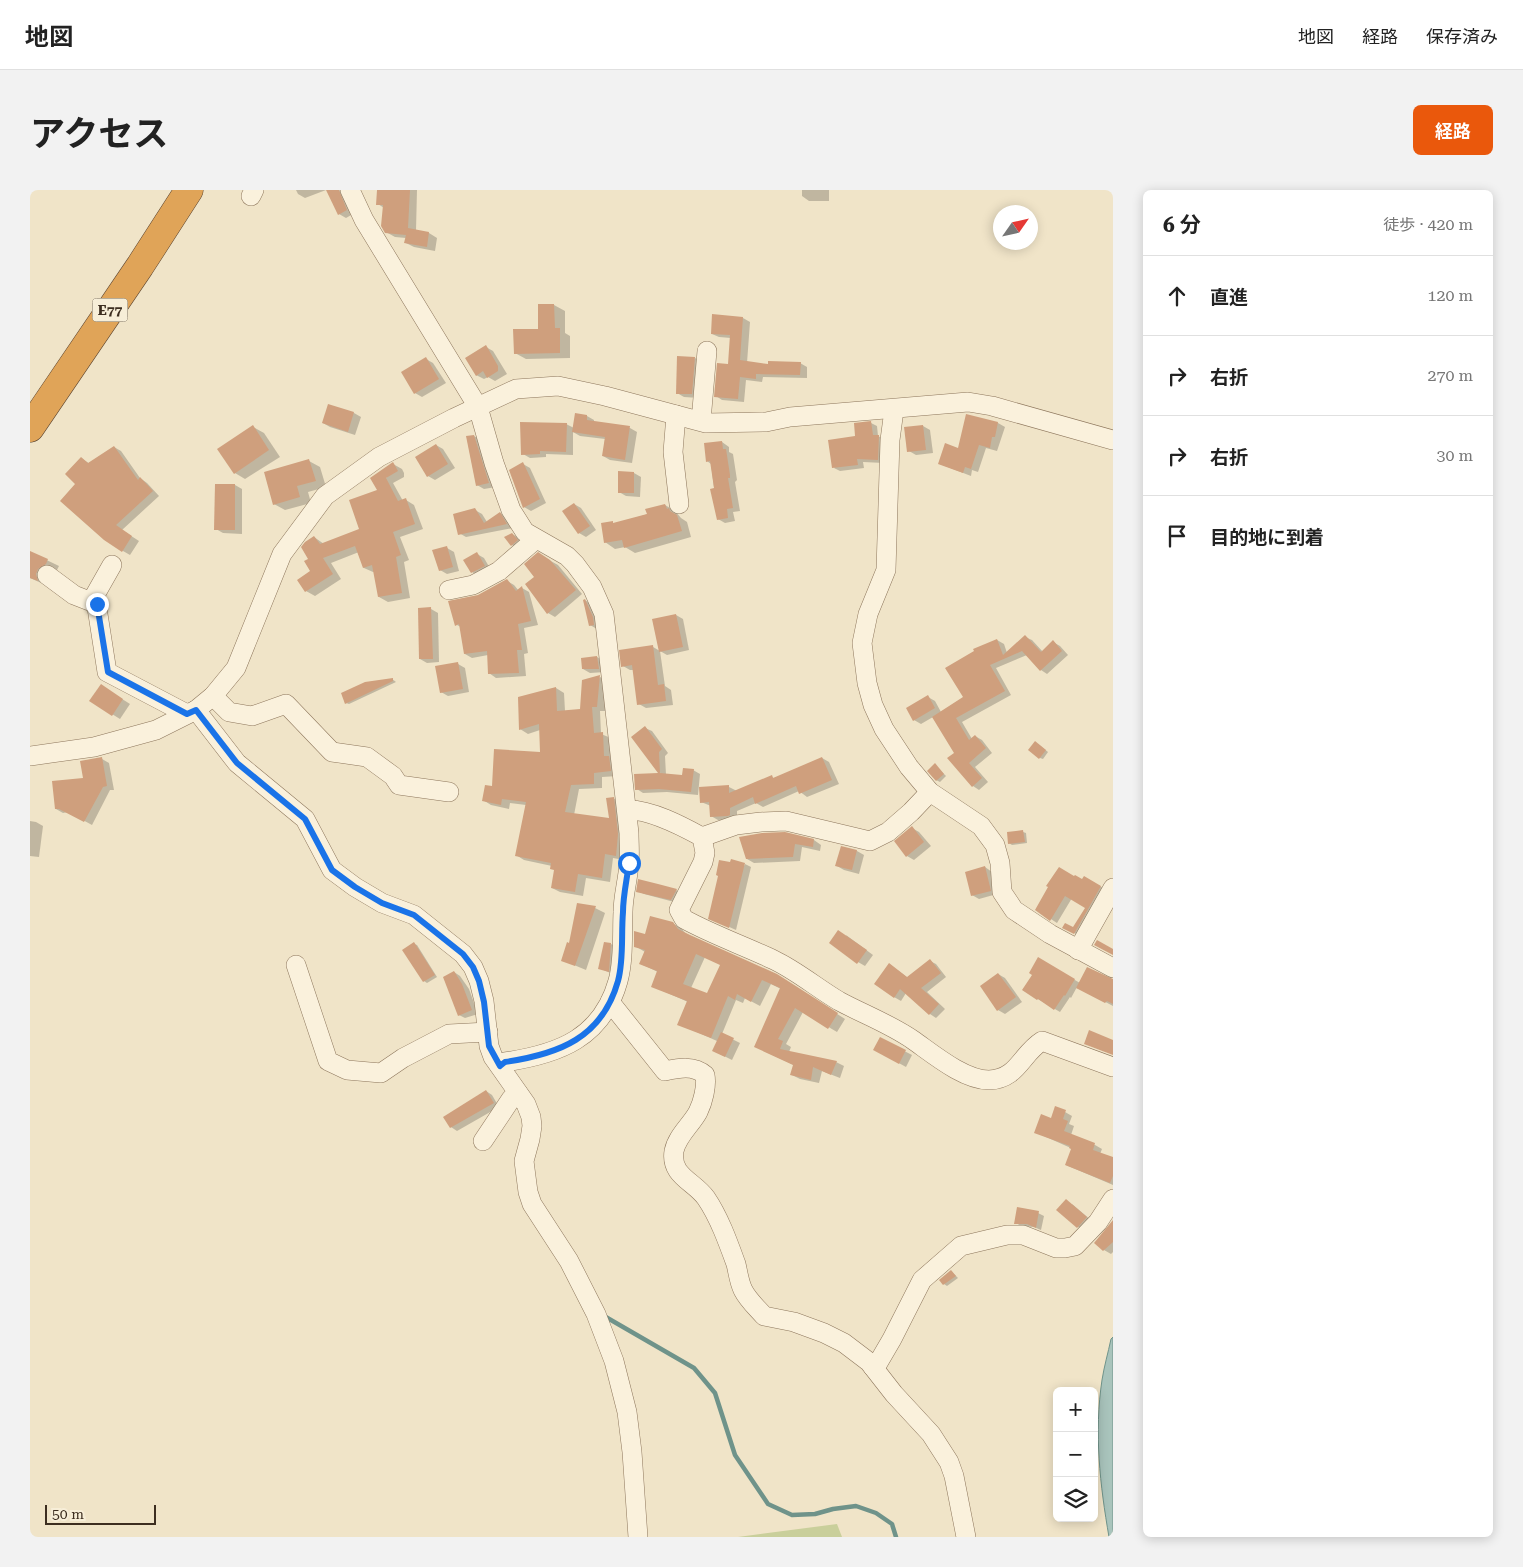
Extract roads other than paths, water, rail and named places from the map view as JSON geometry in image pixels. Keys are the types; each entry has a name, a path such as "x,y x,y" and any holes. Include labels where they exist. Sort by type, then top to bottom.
{"highway":[{"name":"E77","path":"30,400 172,190"},
{"name":"E77","path":"30,428 189,190"}],"street":[{"path":"350,190 364,220 478,407 494,463 511,510 525,532 568,556 592,587 604,614 627,810 629,863 623,911 622,956 618,980 610,1002 591,1030 569,1044 548,1054 505,1062 500,1066"},
{"path":"701,421 707,351"},
{"path":"30,756 94,747 156,730 192,712 213,696 236,668 282,554 325,496 379,458 516,389 558,386 605,396 706,423 766,422 790,417 894,410 944,403 968,402 992,406 1113,440"},
{"path":"894,410 890,440 886,570 868,614 862,643 867,683 873,705 884,729 909,767 930,792 981,826 995,845 1000,864 1002,892 1014,910 1050,934 1113,968"},
{"path":"676,415 673,452 679,504"},
{"path":"449,590 473,585 499,571 536,539"},
{"path":"112,565 96,595 108,672 192,712 237,763 305,819 332,870 355,887 382,903 414,915 463,954 473,967 479,981 484,1002 489,1046 529,1111 532,1126 524,1161 528,1192 532,1204 574,1270 596,1314 614,1362 627,1412 638,1537"},
{"path":"47,576 74,596 97,604"},
{"path":"213,696 230,712 252,716 286,704 332,752 367,757 393,776 399,785 449,792"},
{"path":"627,810 648,813 702,836 736,825 786,821 870,841 888,832 930,792"},
{"path":"702,836 705,852 704,862 679,910 684,919 777,961 839,1001 910,1038 968,1075 979,1079 991,1080 1004,1077 1015,1070 1034,1046 1042,1041 1113,1067"},
{"path":"1078,950 1113,888"},
{"path":"296,965 328,1061 347,1070 381,1073 403,1058 449,1034 488,1032"},
{"path":"610,1002 665,1070 682,1068 699,1070 705,1075 706,1082 698,1112 674,1149 674,1162 678,1173 698,1189 716,1215 736,1264 742,1288 764,1316 794,1322 824,1332 844,1343 874,1367 894,1394 931,1434 949,1462 954,1476 966,1537"},
{"path":"483,1142 511,1099 518,1092"},
{"path":"874,1367 892,1339 922,1280 960,1246 1007,1235 1023,1235 1056,1248 1075,1246 1098,1222 1113,1199"}],"water":[{"path":"1113,1337 1113,1537 1109,1537 1099,1459 1098,1420 1103,1375"}],"waterway":[{"path":"604,1316 694,1368 715,1393 735,1455 768,1504 792,1515 815,1514 856,1506 876,1513 892,1524 896,1537"}]}
